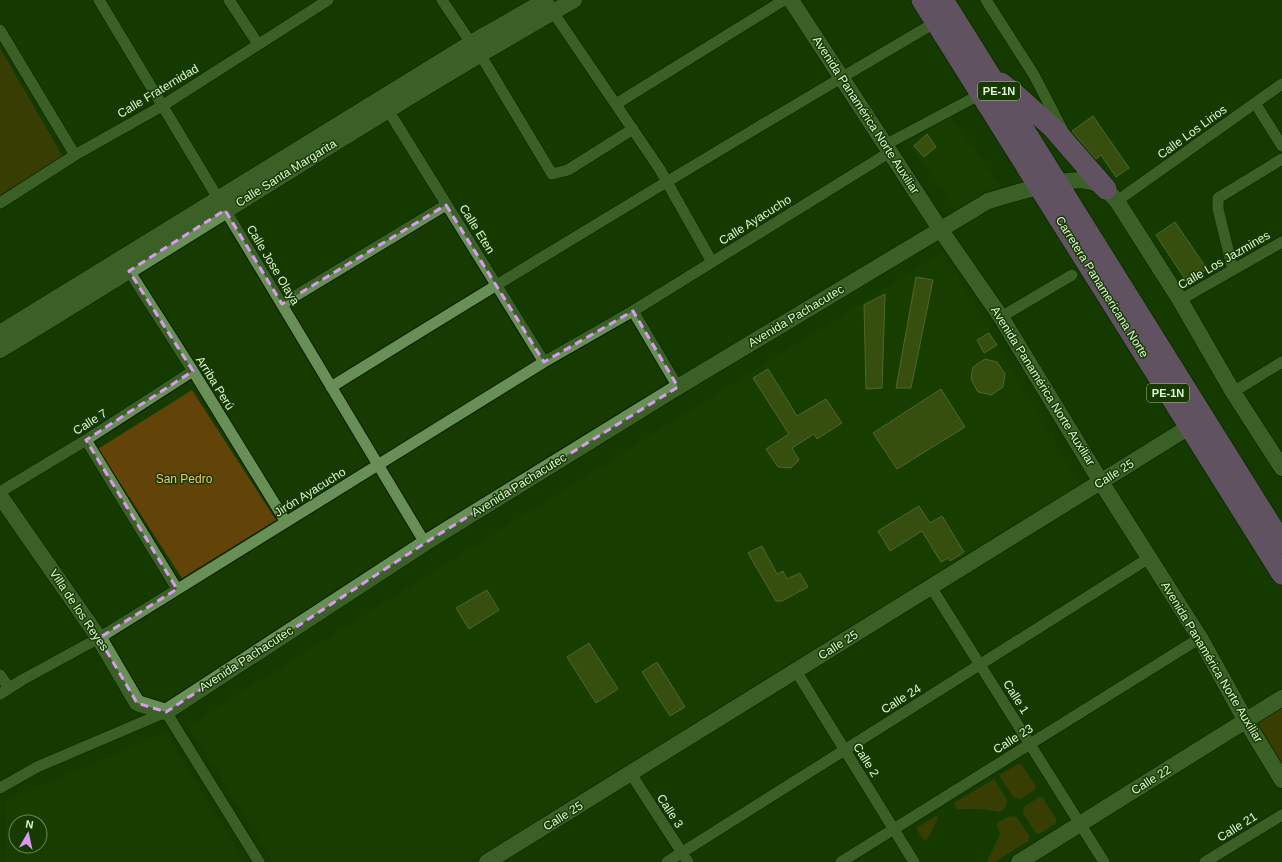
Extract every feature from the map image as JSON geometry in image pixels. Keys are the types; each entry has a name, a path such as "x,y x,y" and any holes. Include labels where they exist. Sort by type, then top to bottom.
{"highway":[{"name":"Carretera Panamericana Norte","path":"922,0 981,94 1048,184 1282,543"},
{"name":"Carretera Panamericana Norte","path":"944,0 989,74 1048,184 1189,427 1282,574"},
{"path":"989,74 1015,94 1053,128 1089,171 1112,195"}],"main road":[{"name":"Calle Santa Margarita","path":"0,350 125,265 475,48 549,6 574,0"},
{"name":"Avenida Panamérica Norte Auxiliar","path":"791,0 940,229 1001,317 1101,482 1200,638 1246,721 1282,780"},
{"name":"Calle Santa Margarita","path":"222,205 388,110 475,48"},
{"name":"Avenida Pachacutec","path":"166,712 425,543 678,387 988,201 1048,184 1081,180 1095,183 1112,195"},
{"path":"1112,195 1180,300 1233,392 1282,468"},
{"name":"Calle Santa Margarita","path":"0,333 125,265"},
{"name":"Calle 25","path":"487,862 1189,427"},
{"name":"Villa de los Reyes","path":"0,496 99,638 137,703 166,712"},
{"name":"Calle 22","path":"1019,862 1282,698"}],"street":[{"name":"Calle Jose Olaya","path":"98,0 425,543"},
{"path":"230,0 258,44"},
{"name":"Calle Fraternidad","path":"0,203 75,155 162,106 328,0"},
{"path":"442,0 475,48 552,174 568,170 633,129"},
{"path":"616,104 784,0"},
{"path":"986,0 1034,75 1072,149"},
{"path":"549,6 633,129 667,182 712,262"},
{"path":"331,387 496,285 936,22"},
{"path":"0,30 75,155"},
{"name":"Calle Los Lirios","path":"1112,195 1282,84"},
{"name":"Calle Ayacucho","path":"633,310 712,262 888,148 981,94"},
{"path":"1255,103 1281,143"},
{"name":"Calle Eten","path":"388,110 544,362"},
{"path":"1233,270 1218,209 1218,198 1282,159"},
{"path":"282,304 446,205"},
{"name":"Calle Los Jazmines","path":"1180,300 1282,242"},
{"name":"Arriba Perú","path":"125,265 286,522"},
{"path":"1001,317 1072,275"},
{"path":"633,310 678,387"},
{"name":"Jirón Ayacucho","path":"4,691 99,638 544,362 633,310"},
{"path":"1233,392 1282,362"},
{"name":"Calle 7","path":"0,492 86,440 193,372"},
{"path":"86,440 177,589"},
{"name":"Calle 24","path":"667,862 685,857 845,750 1149,558"},
{"name":"Calle 1","path":"931,587 1104,862"},
{"name":"Calle 23","path":"840,862 1200,638"},
{"name":"Calle 2","path":"796,671 914,862"},
{"path":"0,675 4,691"},
{"path":"166,712 259,862"},
{"name":"Avenida Pachacutec","path":"0,788 37,767 166,712"},
{"name":"Calle 3","path":"631,774 685,857"},
{"name":"Calle 21","path":"1205,862 1282,815"}],"highlighted area":[{"path":"446,205 544,362 633,311 678,387 425,543 166,712 137,703 99,638 177,589 86,440 193,371 129,271 225,210 282,304"}],"shaded area":[{"path":"950,116 1002,189 957,212 908,143"},
{"path":"943,252 1080,485 470,862 273,862 188,726"},
{"path":"166,732 245,862 7,862 5,801"}],"green space":[{"path":"0,48 63,157 0,196"},
{"name":"San Pedro","path":"192,390 276,520 182,578 98,449"},
{"path":"1282,705 1282,767 1255,726 1256,720"},
{"path":"1018,764 1022,765 1035,785 1035,790 1020,799 1013,797 999,775"},
{"path":"994,779 1007,800 1005,808 999,812 981,809 957,809 954,803"},
{"path":"1039,797 1043,798 1056,819 1056,823 1039,834 1035,832 1023,813 1024,807"},
{"path":"936,816 938,818 928,838 924,841 916,828"},
{"path":"1010,816 1017,817 1029,836 1028,841 995,862 987,862 1000,834 997,823"}],"building":[{"path":"1093,116 1129,168 1116,177 1101,155 1096,159 1072,131"},
{"path":"927,134 936,147 924,157 914,146"},
{"path":"1175,222 1207,269 1187,282 1156,235"},
{"path":"916,277 933,280 911,388 896,388"},
{"path":"885,294 882,388 866,389 864,305"},
{"path":"989,333 997,345 984,353 977,340"},
{"path":"985,359 997,362 1005,374 1003,387 991,395 978,392 971,379 973,367"},
{"path":"768,369 797,416 826,399 842,423 817,439 814,434 792,448 799,460 791,468 778,467 766,449 789,434 753,378"},
{"path":"941,389 965,427 897,469 873,433"},
{"path":"919,506 930,523 942,516 964,552 950,561 948,558 941,562 922,531 890,551 878,531"},
{"path":"762,546 777,574 783,571 787,579 800,573 808,587 782,601 776,601 748,553"},
{"path":"487,590 499,610 469,629 456,608"},
{"path":"589,643 618,689 596,703 567,657"},
{"path":"657,662 685,707 670,716 642,672"}]}
